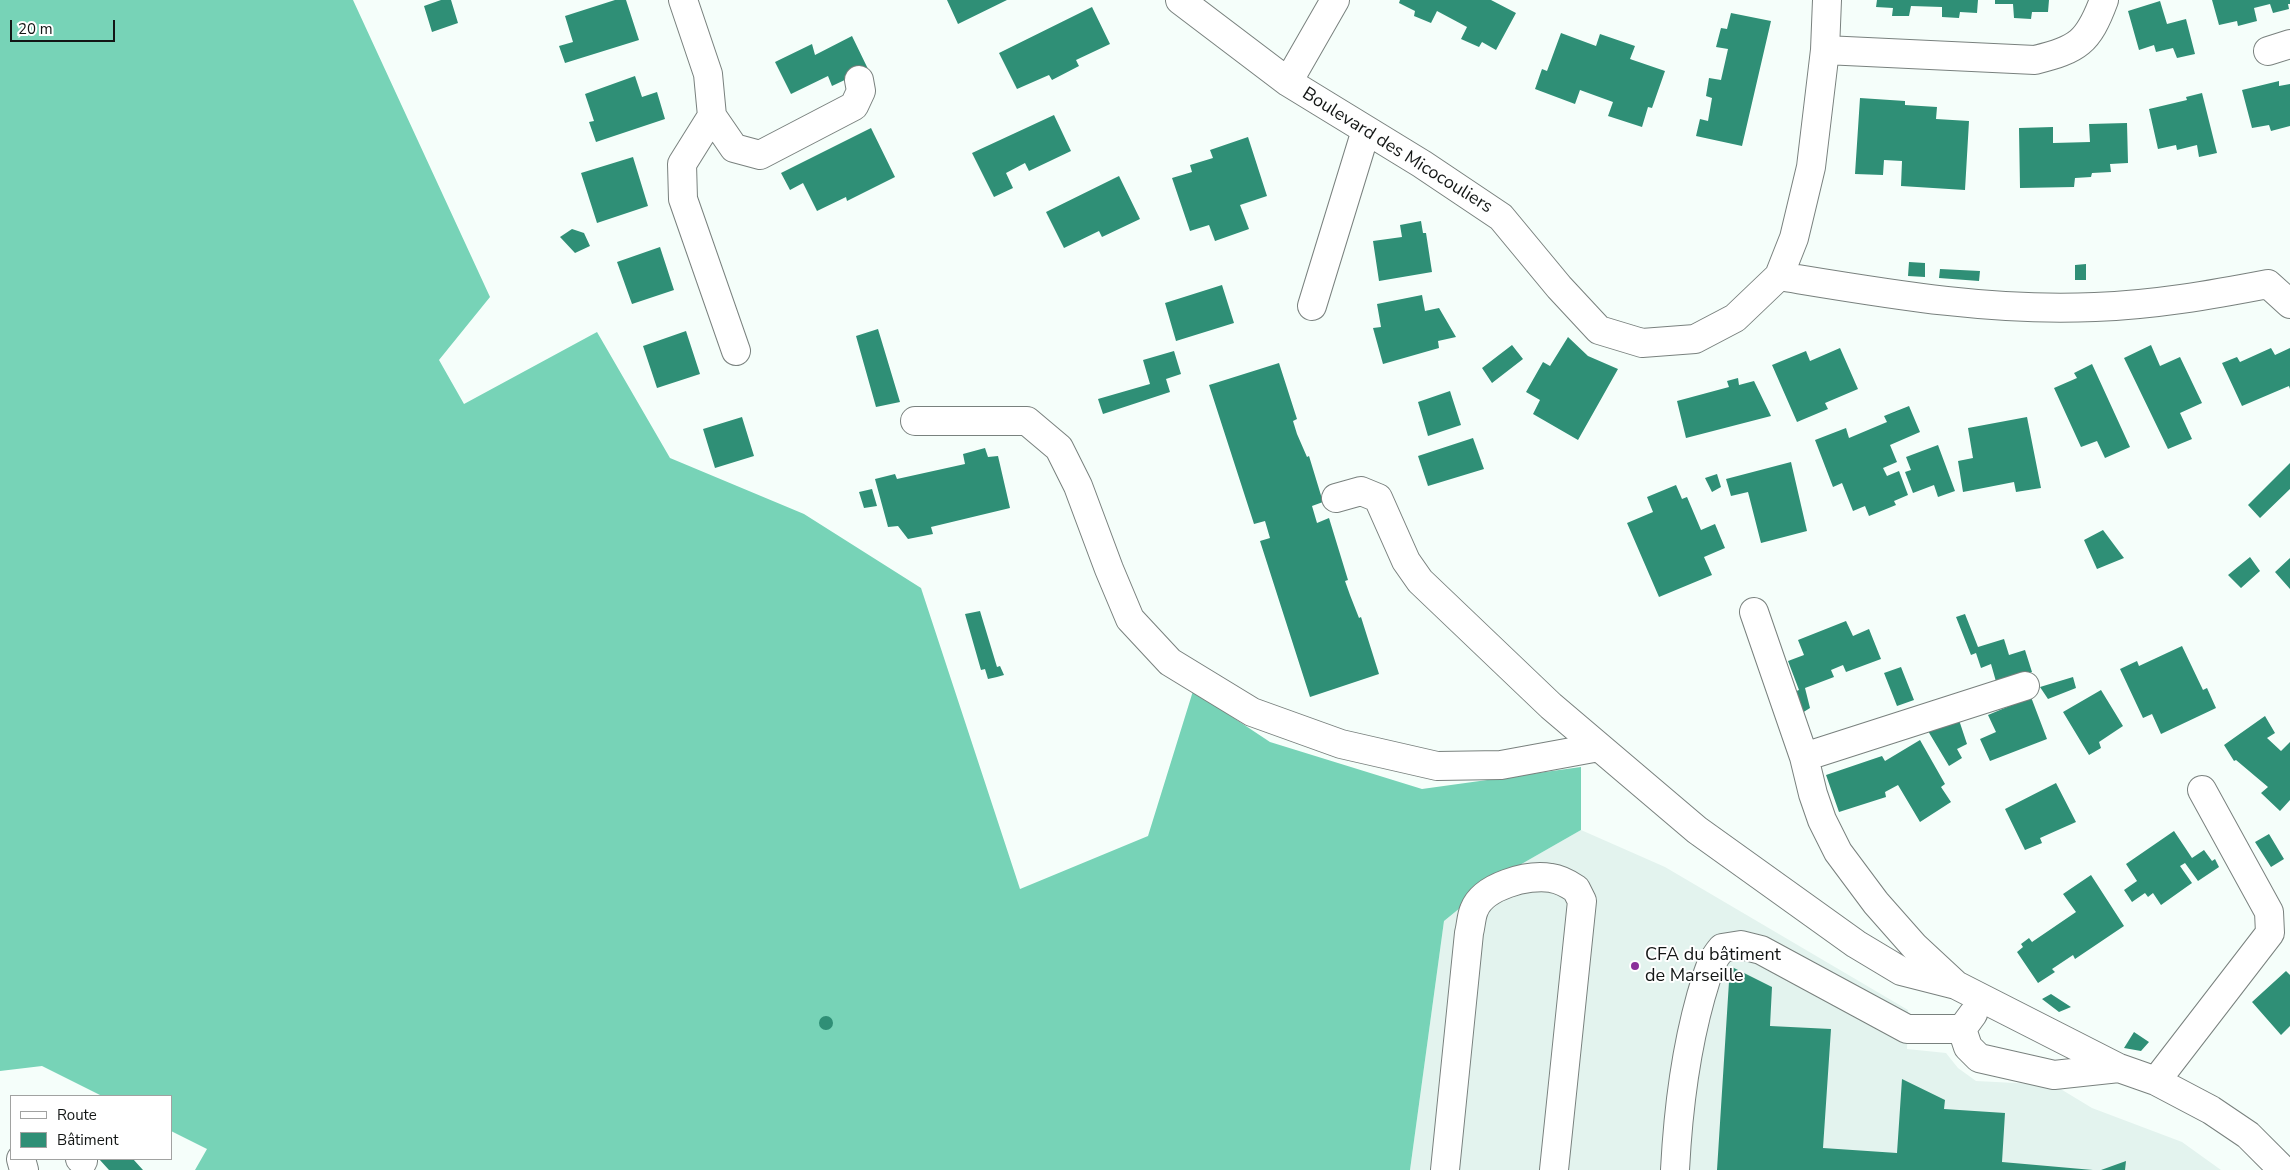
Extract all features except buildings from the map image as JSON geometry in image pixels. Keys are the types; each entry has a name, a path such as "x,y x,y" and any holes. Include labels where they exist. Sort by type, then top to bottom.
{"street":[{"path":"683,0 708,74 712,116 734,148 760,155 854,106 861,91 859,80"},
{"name":"Boulevard des Micocouliers","path":"1180,0 1288,82 1422,164 1501,217 1559,287 1599,330 1642,343 1695,339 1735,318 1779,276 1794,238 1811,167 1825,50 1827,0"},
{"path":"1288,82 1335,0"},
{"path":"1825,50 2035,60 2065,52 2085,38 2098,16 2104,0"},
{"path":"712,116 682,164 683,199 736,350"},
{"path":"1312,306 1366,130"},
{"path":"1779,276 1867,291 1996,306 2095,308 2203,297 2268,284 2290,304"},
{"path":"915,421 1027,421 1060,448 1078,486 1130,620 1170,662 1252,712 1341,744 1437,766 1501,765 1599,747"},
{"path":"1336,498 1361,491 1378,498 1406,562 1420,581 1551,706 1697,830 1856,944 1902,971 1956,985 2119,1068 2156,1081 2211,1110 2248,1135 2283,1170"},
{"path":"1754,612 1804,757 1816,803 1838,852 1876,903 1914,946 1956,985"},
{"path":"1804,757 2024,686"},
{"path":"2156,1081 2270,933 2268,912 2202,790"},
{"path":"1445,1170 1474,909 1491,891 1503,886 1527,878 1552,878 1576,889 1582,901 1554,1170"},
{"path":"1675,1170 1678,1110 1690,1033 1712,960 1722,948 1741,945 1761,950 1907,1029 1962,1029"},
{"path":"1962,1029 1970,1016 1981,1007 1992,1003"},
{"path":"1962,1029 1968,1047 1979,1058 2054,1075 2119,1068"}],"shaded area":[{"name":"CFA du bâtiment de Marseille","path":"1581,830 1665,867 1908,1010 1907,1049 1946,1053 1958,1068 1976,1081 2054,1085 2092,1108 2182,1142 2221,1170 1410,1170 1444,921 1497,878"}],"green space":[{"path":"0,0 353,0 490,297 439,360 464,404 597,332 670,458 804,514 921,588 1020,889 1148,836 1193,691 1270,742 1422,789 1581,767 1581,830 1497,878 1444,921 1410,1170 195,1170 207,1149 172,1132 172,1095 100,1095 42,1066 0,1071"}],"place":[{"name":"CFA du bâtiment de Marseille","path":"1635,966"}]}
